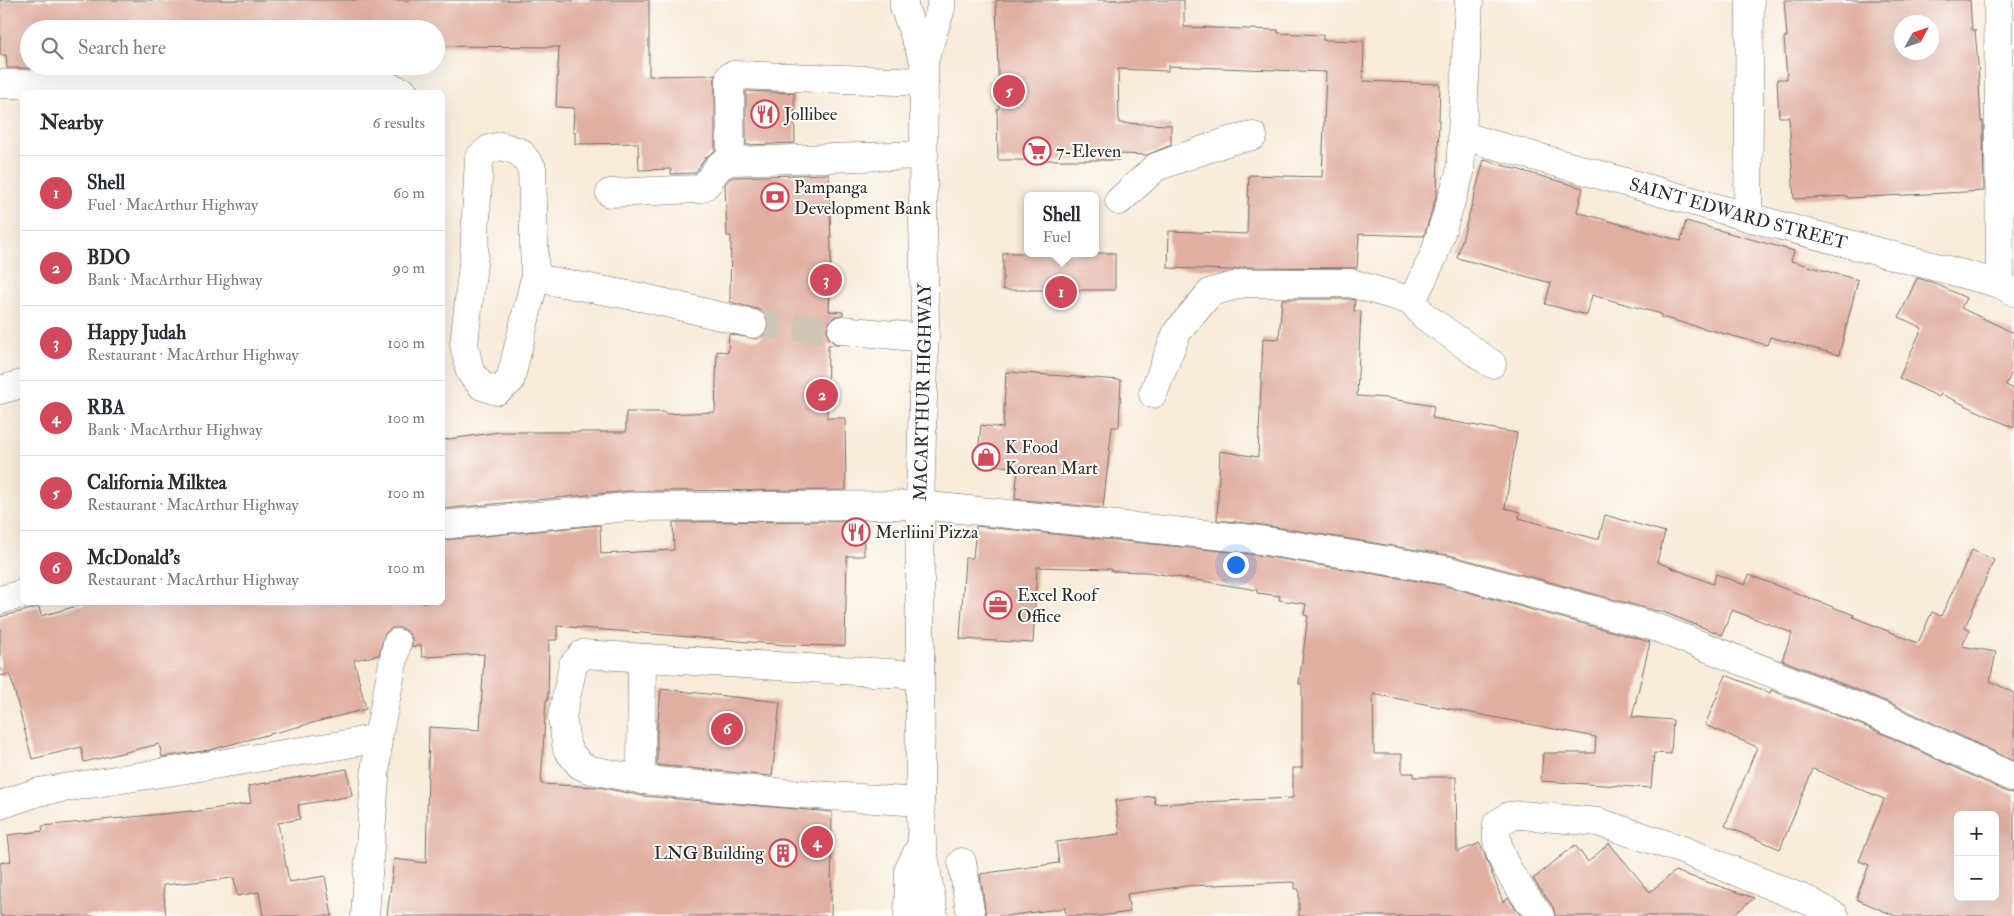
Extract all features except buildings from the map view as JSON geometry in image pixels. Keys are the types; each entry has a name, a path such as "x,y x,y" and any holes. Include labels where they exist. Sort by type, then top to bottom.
{"main road":[{"name":"MACARTHUR HIGHWAY","path":"904,0 904,8 924,71"},
{"name":"MACARTHUR HIGHWAY","path":"934,916 922,844 920,802 920,505 925,338 924,71 941,8 941,0"},
{"path":"1412,301 1434,255 1460,173 1469,0"},
{"path":"1748,217 1750,0"},
{"path":"1998,0 2007,288"},
{"path":"731,161 730,76 924,71"},
{"path":"0,84 387,86 398,90"},
{"path":"1119,201 1156,167 1229,142 1253,136"},
{"name":"SAINT EDWARD STREET","path":"1463,136 2007,288"},
{"path":"501,146 520,152 532,168 535,278 510,380 496,391 482,386 470,372 464,344 474,256 479,158 489,149 501,146"},
{"path":"610,192 699,189 706,185 719,166 731,161 924,155"},
{"path":"535,278 646,298 753,324"},
{"path":"1153,394 1177,332 1211,292 1245,282 1351,283 1412,301 1424,316 1492,364"},
{"path":"842,330 925,338"},
{"path":"0,390 20,385"},
{"path":"445,525 628,507 920,505 1253,539 1445,570 1655,627 1883,717 2014,778"},
{"path":"0,600 20,595"},
{"path":"365,916 378,738 397,643"},
{"path":"920,675 583,654 573,665 562,717 567,749 580,765 591,770 644,780 784,793 920,802"},
{"path":"642,658 640,775 644,780"},
{"path":"0,805 38,792 378,738"},
{"path":"1540,916 1501,858 1495,837 1497,824 1508,816 1520,815 1598,822 1680,849 1811,902 1835,916"},
{"path":"908,916 909,869 922,844"},
{"path":"962,862 971,916"}],"tunnel":[{"path":"753,324 842,330"}],"place":[{"name":"California Milktea","path":"1009,91"},
{"name":"Jollibee","path":"765,114"},
{"name":"7-Eleven","path":"1037,151"},
{"name":"Pampanga Development Bank","path":"775,197"},
{"name":"Happy Judah","path":"826,280"},
{"name":"Shell","path":"1061,292"},
{"name":"BDO","path":"822,395"},
{"name":"K Food Korean Mart","path":"986,457"},
{"name":"Merliini Pizza","path":"856,532"},
{"name":"Excel Roof Office","path":"998,605"},
{"name":"McDonald's","path":"727,729"},
{"name":"RBA","path":"817,842"},
{"name":"LNG Building","path":"783,853"}]}
